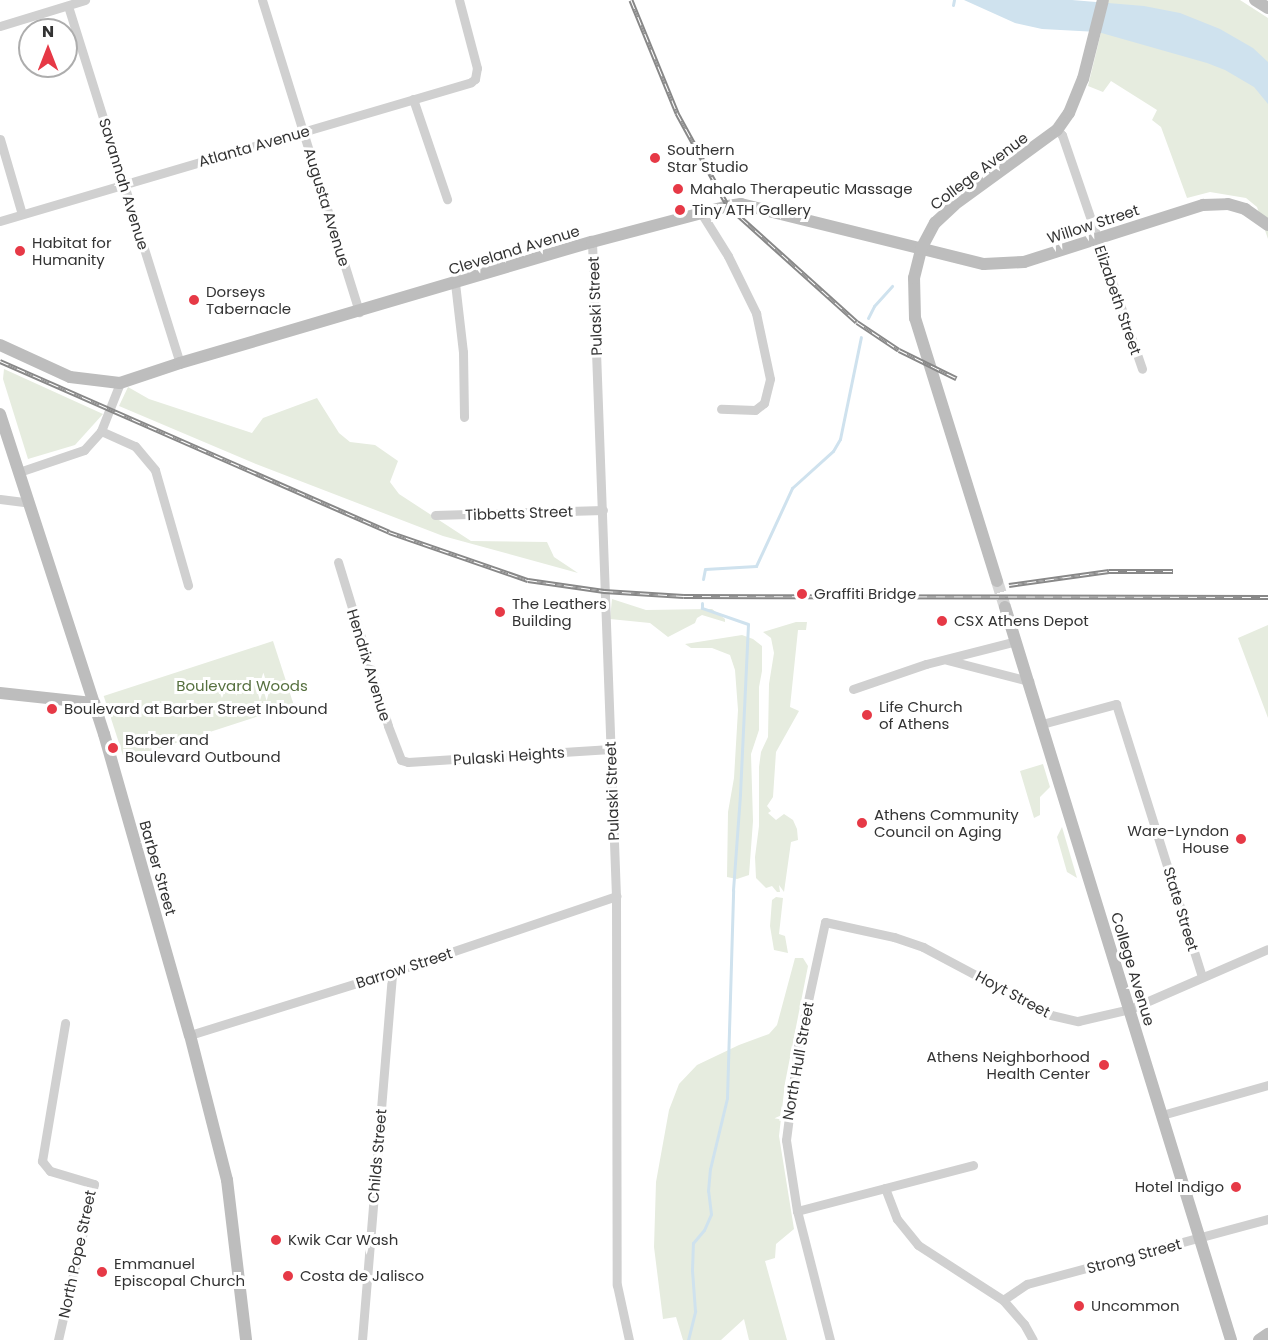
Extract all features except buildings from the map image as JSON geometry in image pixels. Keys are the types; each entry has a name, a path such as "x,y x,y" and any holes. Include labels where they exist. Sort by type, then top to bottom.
{"street":[{"path":"0,26 85,0"},
{"name":"Augusta Avenue","path":"262,0 359,312"},
{"name":"Atlanta Avenue","path":"0,221 476,79 477,68 459,0"},
{"name":"College Avenue","path":"997,581 915,318 914,278 921,249 935,223 954,205 1057,130 1075,100 1103,0"},
{"path":"1255,0 1268,8"},
{"name":"Savannah Avenue","path":"68,6 180,363"},
{"path":"413,99 447,199"},
{"name":"Elizabeth Street","path":"1057,130 1062,135 1143,369"},
{"path":"0,139 22,214"},
{"name":"Cleveland Avenue","path":"0,345 70,377 120,383 180,363 592,242 700,211 741,204 921,249"},
{"name":"Willow Street","path":"921,249 984,264 1024,262 1203,205 1228,204 1245,209 1268,225"},
{"path":"700,211 728,256 756,314 770,379 765,403 755,410 722,409"},
{"name":"Pulaski Street","path":"592,242 616,896 617,1285 629,1340"},
{"path":"455,283 464,352 464,417"},
{"path":"19,472 84,450 101,431 120,383"},
{"name":"Barber Street","path":"0,414 94,703 190,1035 227,1180 246,1340"},
{"path":"101,431 135,446 155,470 188,585"},
{"path":"0,499 27,502"},
{"name":"Tibbetts Street","path":"435,515 603,510"},
{"name":"Hendrix Avenue","path":"338,562 397,753 400,760 408,762"},
{"name":"College Avenue","path":"1005,607 1131,1009 1231,1340"},
{"path":"853,689 945,659 1016,641"},
{"path":"945,659 1029,681"},
{"path":"0,693 94,703"},
{"name":"State Street","path":"1042,724 1116,704 1202,977"},
{"name":"Pulaski Heights","path":"408,762 611,749"},
{"name":"Barrow Street","path":"190,1035 392,972 616,896"},
{"name":"Hoyt Street","path":"825,922 894,937 923,947 1051,1015 1063,1019 1090,1020 1131,1009 1268,948"},
{"name":"North Hull Street","path":"825,922 798,1047 787,1123 788,1161 797,1211 830,1340"},
{"name":"Childs Street","path":"362,1340 392,972"},
{"name":"North Pope Street","path":"58,1340 94,1184 50,1171 42,1161 65,1023"},
{"path":"1162,1115 1268,1085"},
{"path":"797,1211 973,1164"},
{"path":"885,1188 897,1219 918,1245 1003,1300 1024,1324 1033,1340"},
{"name":"Strong Street","path":"1003,1300 1027,1284 1268,1219"},
{"path":"1259,1340 1268,1334"}],"green space":[{"path":"1109,0 1240,0 1268,18 1268,239 1257,207 1246,198 1210,192 1187,198 1161,127 1152,120 1157,110 1111,81 1103,92 1088,86"},
{"path":"4,369 103,414 75,445 28,459 3,379"},
{"path":"128,387 149,399 252,433 263,418 317,398 339,433 350,442 375,445 398,461 390,482 399,494 471,541 547,542 554,557 578,573 443,536 256,464 119,406"},
{"path":"612,599 646,610 712,609 725,619 725,622 702,615 695,623 668,637 650,623 610,619"},
{"path":"796,622 807,622 806,630 798,630 790,707 799,711 776,752 773,797 767,806 771,811 768,813 776,820 784,814 793,820 798,840 791,842 784,892 779,885 780,892 777,892 772,886 766,888 756,878 759,767 761,752 768,737 769,684 774,653 771,638 763,632"},
{"path":"1268,625 1268,718 1238,638"},
{"path":"742,635 762,646 762,671 759,687 759,730 751,754 753,821 749,875 737,879 727,877 728,812 734,778 738,710 735,670 730,655 712,648 691,648 685,644"},
{"name":"Boulevard Woods","path":"273,641 294,705 124,760 104,696"},
{"path":"1043,764 1050,787 1040,797 1040,815 1034,818 1020,771"},
{"path":"1062,827 1077,878 1067,872 1057,837"},
{"path":"776,897 783,898 779,934 785,936 788,953 774,950 770,926 772,900"},
{"path":"795,958 803,958 808,966 785,1083 779,1136 794,1229 776,1244 775,1258 765,1261 787,1340 749,1340 744,1319 721,1340 683,1340 676,1317 663,1319 654,1247 656,1182 669,1110 679,1084 697,1065 769,1034 777,1025"}],"water":[{"path":"964,0 1072,0 1144,6 1180,13 1220,29 1253,48 1268,62 1268,104 1254,87 1225,70 1207,63 1098,32 1042,29 1015,23"}],"waterway":[{"path":"953,5 954,0"},
{"path":"868,318 874,306 892,286"},
{"path":"703,579 705,569 756,566 792,488 833,451 840,439 861,337"},
{"path":"688,1340 695,1311 693,1243 704,1230 711,1214 708,1191 710,1169 727,1098 733,890 748,624 702,608 702,603"}],"tunnel":[{"path":"997,581 1005,607"}],"railway":[{"path":"631,0 677,113 728,206 857,322 899,350 956,378"},
{"path":"0,361 389,532 528,580 604,591 684,596 1268,597"},
{"path":"1009,585 1109,571 1173,571"}],"place":[{"name":"Southern Star Studio","path":"655,158"},
{"name":"Mahalo Therapeutic Massage","path":"678,189"},
{"name":"Tiny ATH Gallery","path":"680,210"},
{"name":"Habitat for Humanity","path":"20,251"},
{"name":"Dorseys Tabernacle","path":"194,300"},
{"name":"Graffiti Bridge","path":"802,594"},
{"name":"The Leathers Building","path":"500,612"},
{"name":"CSX Athens Depot","path":"942,621"},
{"name":"Boulevard at Barber Street Inbound","path":"52,709"},
{"name":"Life Church of Athens","path":"867,715"},
{"name":"Barber and Boulevard Outbound","path":"113,748"},
{"name":"Athens Community Council on Aging","path":"862,823"},
{"name":"Ware-Lyndon House","path":"1241,839"},
{"name":"Athens Neighborhood Health Center","path":"1104,1065"},
{"name":"Hotel Indigo","path":"1236,1187"},
{"name":"Kwik Car Wash","path":"276,1240"},
{"name":"Emmanuel Episcopal Church","path":"102,1272"},
{"name":"Costa de Jalisco","path":"288,1276"},
{"name":"Uncommon","path":"1079,1306"}]}
